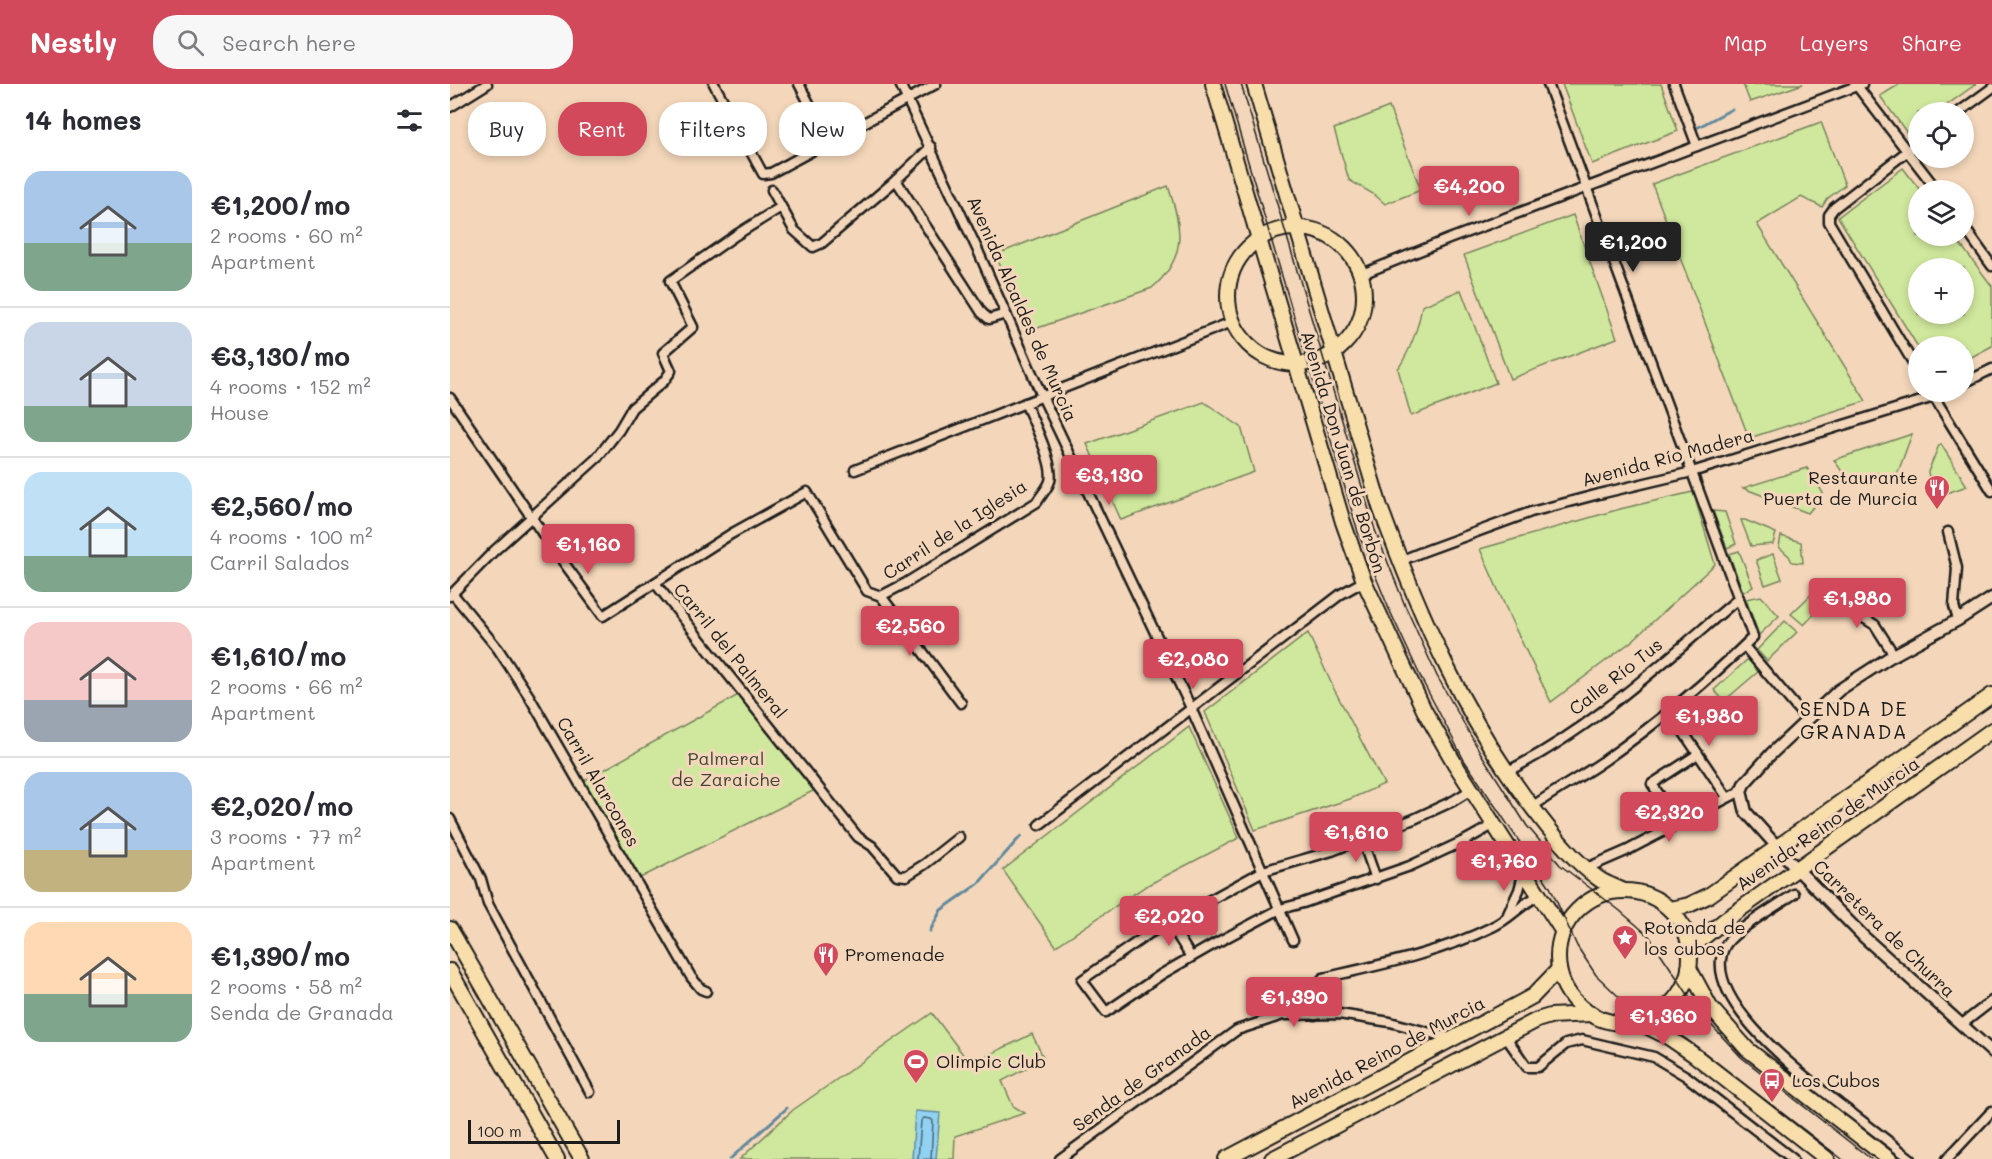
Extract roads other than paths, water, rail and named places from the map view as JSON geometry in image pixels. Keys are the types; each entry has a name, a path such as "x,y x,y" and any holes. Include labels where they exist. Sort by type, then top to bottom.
{"main road":[{"name":"Avenida Don Juan de Borbón","path":"1213,84 1343,522 1364,581 1424,710 1471,790 1563,933"},
{"name":"Avenida Don Juan de Borbón","path":"1254,84 1380,507 1400,561 1435,642 1476,722 1506,772 1532,807 1561,844 1599,880 1624,891"},
{"path":"1297,227 1329,235 1349,252 1362,274 1365,296 1361,318 1350,338 1334,353 1316,361 1296,364 1276,362 1257,353 1242,339 1232,322 1227,299 1230,275 1240,255 1257,238 1276,230 1297,227"},
{"name":"Avenida Reino de Murcia","path":"1670,909 1703,900 1992,695"},
{"name":"Avenida Reino de Murcia","path":"1691,954 1699,941 1710,931 1992,730"},
{"path":"1624,891 1648,895 1670,909 1682,924 1691,954 1683,987 1671,1003 1655,1015 1636,1022 1621,1023 1592,1014 1571,996 1564,985 1559,969 1559,945 1572,916 1587,902 1604,894 1624,891"},
{"path":"450,929 582,1159"},
{"path":"1689,968 1710,1007 1747,1049 1889,1159"},
{"name":"Avenida Reino de Murcia","path":"1226,1159 1533,996 1559,969"},
{"path":"450,971 557,1159"},
{"path":"1272,1159 1537,1020 1551,1016 1592,1014"},
{"path":"1636,1022 1668,1037 1693,1054 1827,1159"}],"street":[{"path":"450,107 487,84"},
{"path":"714,84 763,174 771,173 802,156"},
{"path":"799,84 808,102"},
{"name":"Avenida Alcaldes de Murcia","path":"900,84 909,98 1042,396 1191,708 1293,940"},
{"path":"866,121 936,84"},
{"path":"1532,807 1604,761 1670,712 1753,638 1548,84"},
{"path":"1674,84 1697,146"},
{"path":"1362,274 1587,186 1859,85 1908,151 1834,208 1829,215 1829,222 1908,354"},
{"path":"1973,102 1992,88"},
{"path":"772,190 794,230 813,247 822,243 931,147"},
{"path":"896,180 982,313 988,319 1006,314"},
{"name":"Carril Alarcones","path":"706,991 701,989 691,977 529,696 498,649 452,595 494,550 597,458 619,430 632,408 664,381 671,371 663,353 693,327 670,281 781,207"},
{"path":"1974,241 1992,266"},
{"path":"855,470 1232,322"},
{"path":"1974,378 1992,369"},
{"name":"Carril del Palmeral","path":"450,398 532,518 603,616 655,583 858,837 872,846 897,875 906,876 916,870 959,837"},
{"name":"Avenida Río Madera","path":"1400,561 1531,512 1692,472 1908,402"},
{"path":"1938,402 1992,491"},
{"name":"Carril de la Iglesia","path":"655,583 732,534 807,492 867,591 881,596 1037,502 1050,480 1049,464 1041,438 1025,403"},
{"path":"1948,531 1957,568 1954,606 1958,620"},
{"path":"1039,825 1341,594 1364,581"},
{"path":"1836,593 1848,608 1875,625 1894,655"},
{"path":"881,596 961,703"},
{"name":"Calle Río Tus","path":"1506,772 1568,735 1629,691 1738,598"},
{"path":"1587,868 1626,851 1741,791 1750,776 1839,690 1992,598"},
{"path":"1744,646 1807,720"},
{"path":"1670,712 1727,797"},
{"path":"1678,823 1652,784 1698,754"},
{"path":"1471,790 1414,819 1332,851 1263,871 1150,933 1082,980 1106,1012 1191,957 1280,909 1410,866 1493,825"},
{"name":"Carretera de Churra","path":"1741,791 1746,812 1797,868 1872,944 1992,1052"},
{"path":"450,819 481,879 488,904 590,1092"},
{"path":"1362,839 1376,879"},
{"path":"1506,920 1519,890 1524,871"},
{"path":"1794,894 1743,929 1726,945 1722,959 1722,979 1750,1025 1791,1066 1911,1159"},
{"path":"1315,1015 1313,990 1323,978 1459,942 1506,920 1526,901 1538,896"},
{"path":"1169,922 1191,957"},
{"path":"1961,1025 1992,1001"},
{"name":"Senda de Granada","path":"1060,1159 1237,1030 1283,1015 1339,1014 1390,1023 1453,1039"},
{"path":"1505,1036 1527,1067 1538,1067 1566,1044 1582,1040 1654,1057 1686,1076 1793,1159"},
{"path":"1947,1159 1992,1111"}],"water":[{"path":"915,1111 940,1113 936,1159 912,1159"}],"waterway":[{"path":"1691,131 1732,109"},
{"path":"930,931 941,910 978,884 1021,836"},
{"path":"730,1159 787,1108"}],"tram line":[{"path":"1225,84 1359,535 1389,609 1423,682 1464,760 1550,887 1577,946 1596,975 1617,995 1643,1014 1687,1040 1842,1159"},
{"path":"1241,84 1375,530 1404,603 1437,676 1480,752 1527,826 1560,865 1649,936 1701,1014 1741,1057 1871,1159"}],"place":[{"name":"Restaurante Puerta de Murcia","path":"1937,511"},
{"name":"Rotonda de los cubos","path":"1625,961"},
{"name":"Promenade","path":"826,978"},
{"name":"Olimpic Club","path":"916,1085"},
{"name":"Los Cubos","path":"1772,1104"}],"district":[{"name":"SENDA DE GRANADA","path":"1854,720"}],"park label":[{"name":"Palmeral de Zaraiche","path":"726,769"}]}
